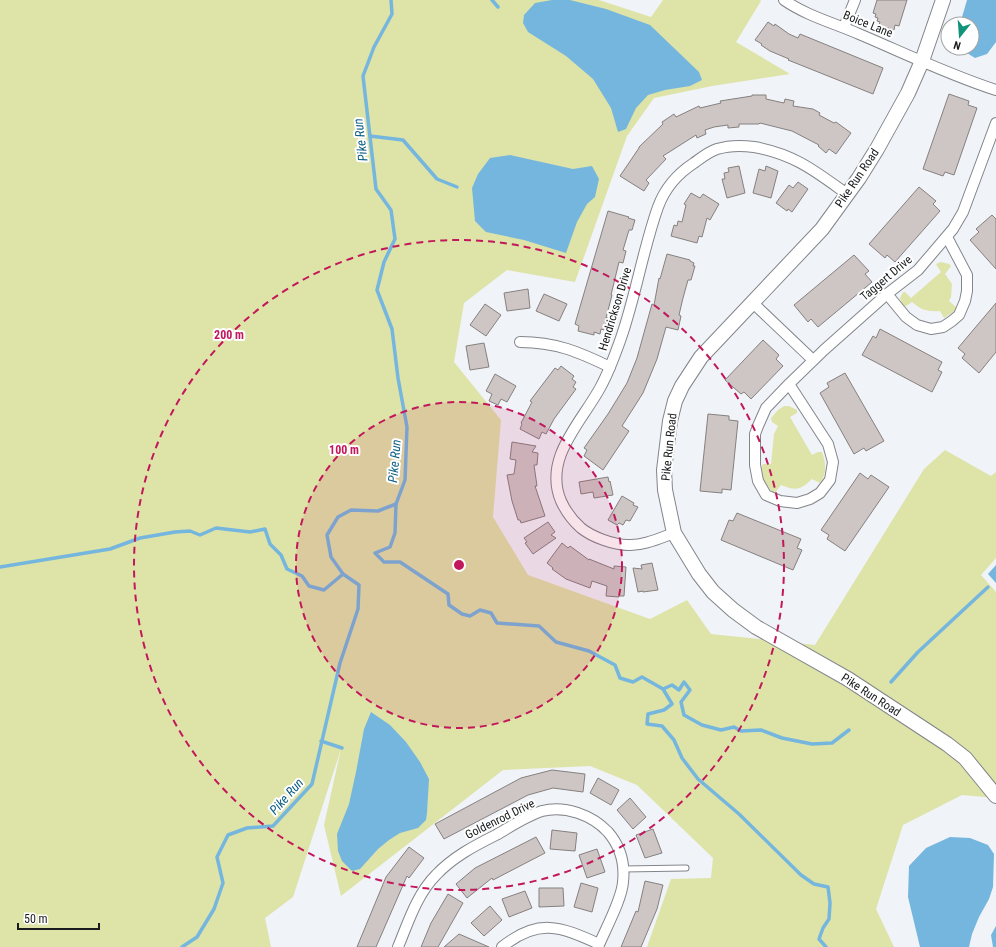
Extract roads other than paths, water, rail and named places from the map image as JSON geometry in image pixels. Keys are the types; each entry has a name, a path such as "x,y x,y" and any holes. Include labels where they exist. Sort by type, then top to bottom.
{"street":[{"name":"Boice Lane","path":"784,0 817,18 844,27 922,61 996,90"},
{"path":"844,27 855,0"},
{"name":"Pike Run Road","path":"943,0 922,61 908,93 859,178 822,229 701,357 682,386 675,401 670,421 664,470 665,490 674,533 712,592 756,627 848,679 947,744 965,758 996,796"},
{"name":"Taggert Drive","path":"789,384 828,444 833,462 830,480 820,493 810,499 797,503 780,501 766,494 758,481 755,465 755,434 766,408 789,384 813,360 887,294 918,270 947,237 963,212 995,128"},
{"name":"Hendrickson Drive","path":"674,533 641,544 628,546 602,540 584,531 574,522 565,510 557,492 556,482 556,472 562,450 568,438 600,389 610,367 622,334 658,206 668,186 682,171 707,154 716,149 737,145 772,150 785,154 810,167 847,194"},
{"path":"887,294 906,317 916,326 931,329 943,327 959,315 965,301 967,291 967,275 947,237"},
{"path":"753,303 813,360"},
{"path":"520,342 535,342 554,345 578,352 610,367"},
{"name":"Goldenrod Drive","path":"398,947 415,906 435,876 449,862 466,850 542,811 557,810 574,811 590,818 604,828 615,840 621,856 624,869 623,884 599,945"},
{"path":"502,947 513,938 526,931 546,928 561,928 574,932 599,945"}],"lane":[{"path":"624,869 686,868"}],"water":[{"path":"552,0 570,0 606,9 650,25 699,72 702,80 690,86 665,90 648,95 636,108 626,129 618,132 611,108 593,79 566,56 528,32 523,23 524,15 535,3"},
{"path":"967,0 996,0 996,42 987,54 975,58 972,56 980,56 980,16 962,16"},
{"path":"510,155 573,169 592,166 599,179 595,197 587,204 577,222 566,253 524,240 486,232 475,221 472,188 478,174 490,158"},
{"path":"996,565 996,583 988,574"},
{"path":"371,712 390,725 406,742 420,762 429,779 427,813 426,820 418,828 400,833 389,840 378,849 360,869 352,871 342,861 338,851 337,834 349,804 364,729"},
{"path":"950,837 970,838 988,845 994,854 993,887 989,899 972,934 969,947 920,947 908,897 909,866 926,848"},
{"path":"996,926 996,947 993,947 991,935"}],"waterway":[{"name":"Pike Run","path":"182,947 197,937 214,909 223,883 217,857 228,835 247,828 273,826 312,784 340,663 358,609 359,585 343,574 331,557 327,535 338,517 351,510 378,511 396,504 405,480 407,427 398,378 392,329 377,290 384,262 395,239 391,210 376,189 363,76 374,47 392,14 391,0"},
{"path":"492,0 498,7"},
{"path":"370,136 403,140 437,179 457,187"},
{"path":"396,504 395,533 390,547 375,553 384,562 400,562 448,594 449,605 462,614 470,616 480,610 491,613 497,623 539,626 556,642 589,651 615,665 620,678 633,682 642,677 663,689 672,704 664,710 648,714 647,724 662,726 674,740 682,758 698,779 739,814 801,875 814,884 828,887 830,903 829,919 823,928 819,939 826,947"},
{"path":"0,567 110,549 140,538 175,532 190,531 200,535 216,528 250,532 265,529 270,544 281,555 287,569 302,576 309,586 324,590 343,574"},
{"path":"891,682 918,652 988,587"},
{"path":"663,689 672,685 679,690 684,682 690,690 681,702 684,715 702,725 721,730 734,727 741,731 761,730 782,738 812,744 832,743 849,730"},
{"path":"321,741 342,748"}]}
